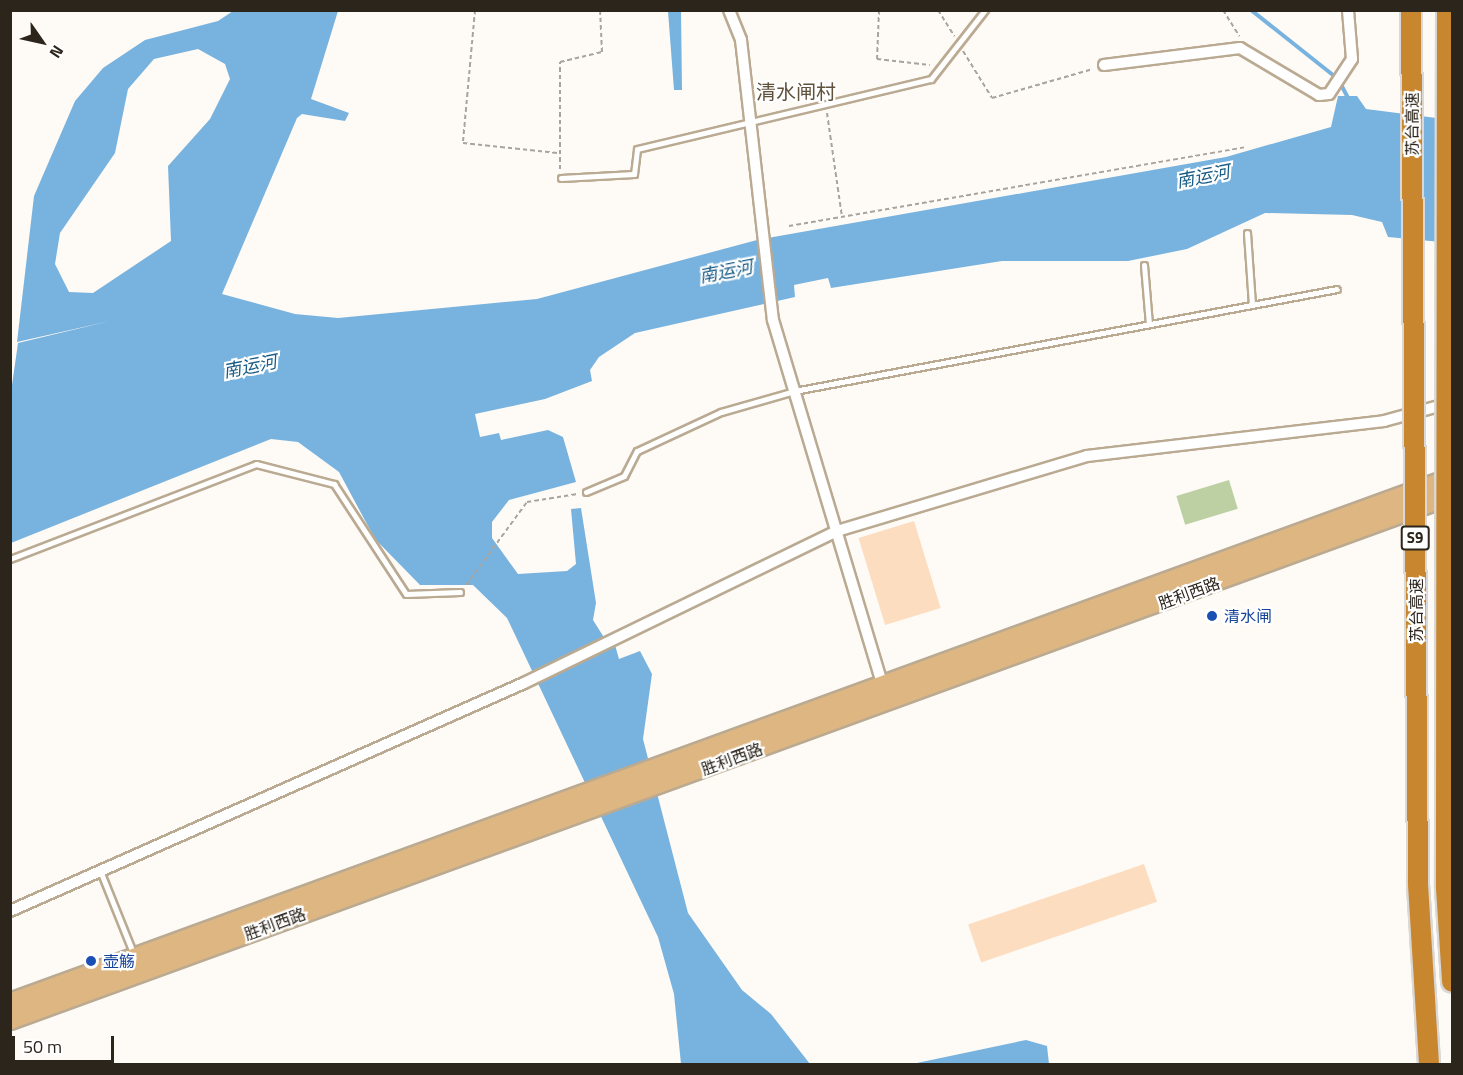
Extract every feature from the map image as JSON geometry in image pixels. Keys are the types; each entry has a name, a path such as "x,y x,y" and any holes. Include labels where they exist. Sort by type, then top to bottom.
{"highway":[{"name":"苏台高速","path":"1411,10 1418,884 1429,1065"},
{"name":"苏台高速","path":"1447,10 1446,888 1452,982"}],"main road":[{"name":"胜利西路","path":"886,695 1452,478"},
{"name":"胜利西路","path":"10,1003 138,965 886,695 1452,495"},
{"name":"胜利西路","path":"10,1020 138,965"}],"street":[{"path":"729,10 741,40 760,224 773,320 886,695"},
{"path":"1104,65 1240,48 1320,95 1329,94 1352,59 1348,10"},
{"path":"10,911 101,873 620,638 837,531 1087,456 1384,421 1452,403"}],"lane":[{"path":"561,178 634,174 637,149 931,79 960,46 985,10"},
{"path":"1247,233 1252,305"},
{"path":"1144,265 1149,324"},
{"path":"586,492 624,476 638,451 721,412 794,390 1337,289"},
{"path":"10,559 256,464 334,484 406,594 460,592"},
{"path":"101,873 138,965"}],"path":[{"path":"475,10 463,143 557,153"},
{"path":"561,178 557,153 560,62 602,52 600,10"},
{"path":"879,10 877,59 942,66"},
{"path":"938,10 992,98 1104,65"},
{"path":"1223,10 1247,52"},
{"path":"826,103 842,217"},
{"path":"789,226 1244,147"},
{"path":"460,592 503,538 527,502 586,492"}],"green space":[{"path":"1229,480 1238,509 1185,525 1176,496"}],"water":[{"name":"南运河","path":"233,11 338,11 311,99 349,113 345,121 302,114 297,118 222,294 295,314 338,318 537,299 757,240 1226,157 1331,127 1338,96 1357,96 1366,109 1452,120 1452,243 1388,237 1382,222 1352,215 1265,213 1187,249 1128,261 1002,261 831,288 828,278 794,285 795,297 635,333 599,357 590,370 592,381 545,399 475,414 480,437 499,433 501,440 548,430 563,437 576,482 509,500 492,522 492,538 518,574 567,571 576,564 571,509 581,508 596,603 593,620 610,647 615,645 619,659 640,651 652,674 643,739 688,913 742,990 771,1014 810,1064 681,1064 674,994 658,937 507,618 473,585 420,585 375,539 339,472 298,442 271,439 11,543 10,399 18,343 110,321 17,342 34,196 75,101 103,68 145,40 218,21","holes":["198,49 225,64 230,79 210,119 168,166 171,241 93,293 69,292 55,264 60,233 115,153 128,89 154,59"]},
{"path":"668,11 681,11 682,90 674,90"},
{"path":"1026,1040 1047,1046 1049,1064 912,1064"}],"building":[{"path":"914,521 941,608 885,625 859,538"},
{"path":"1144,864 1157,902 981,962 968,925"}],"waterway":[{"path":"1251,10 1338,79 1349,100"}],"place":[{"name":"清水闸","path":"1212,616"},
{"name":"壶觞","path":"91,961"}],"district":[{"name":"清水闸村","path":"796,91"}]}
